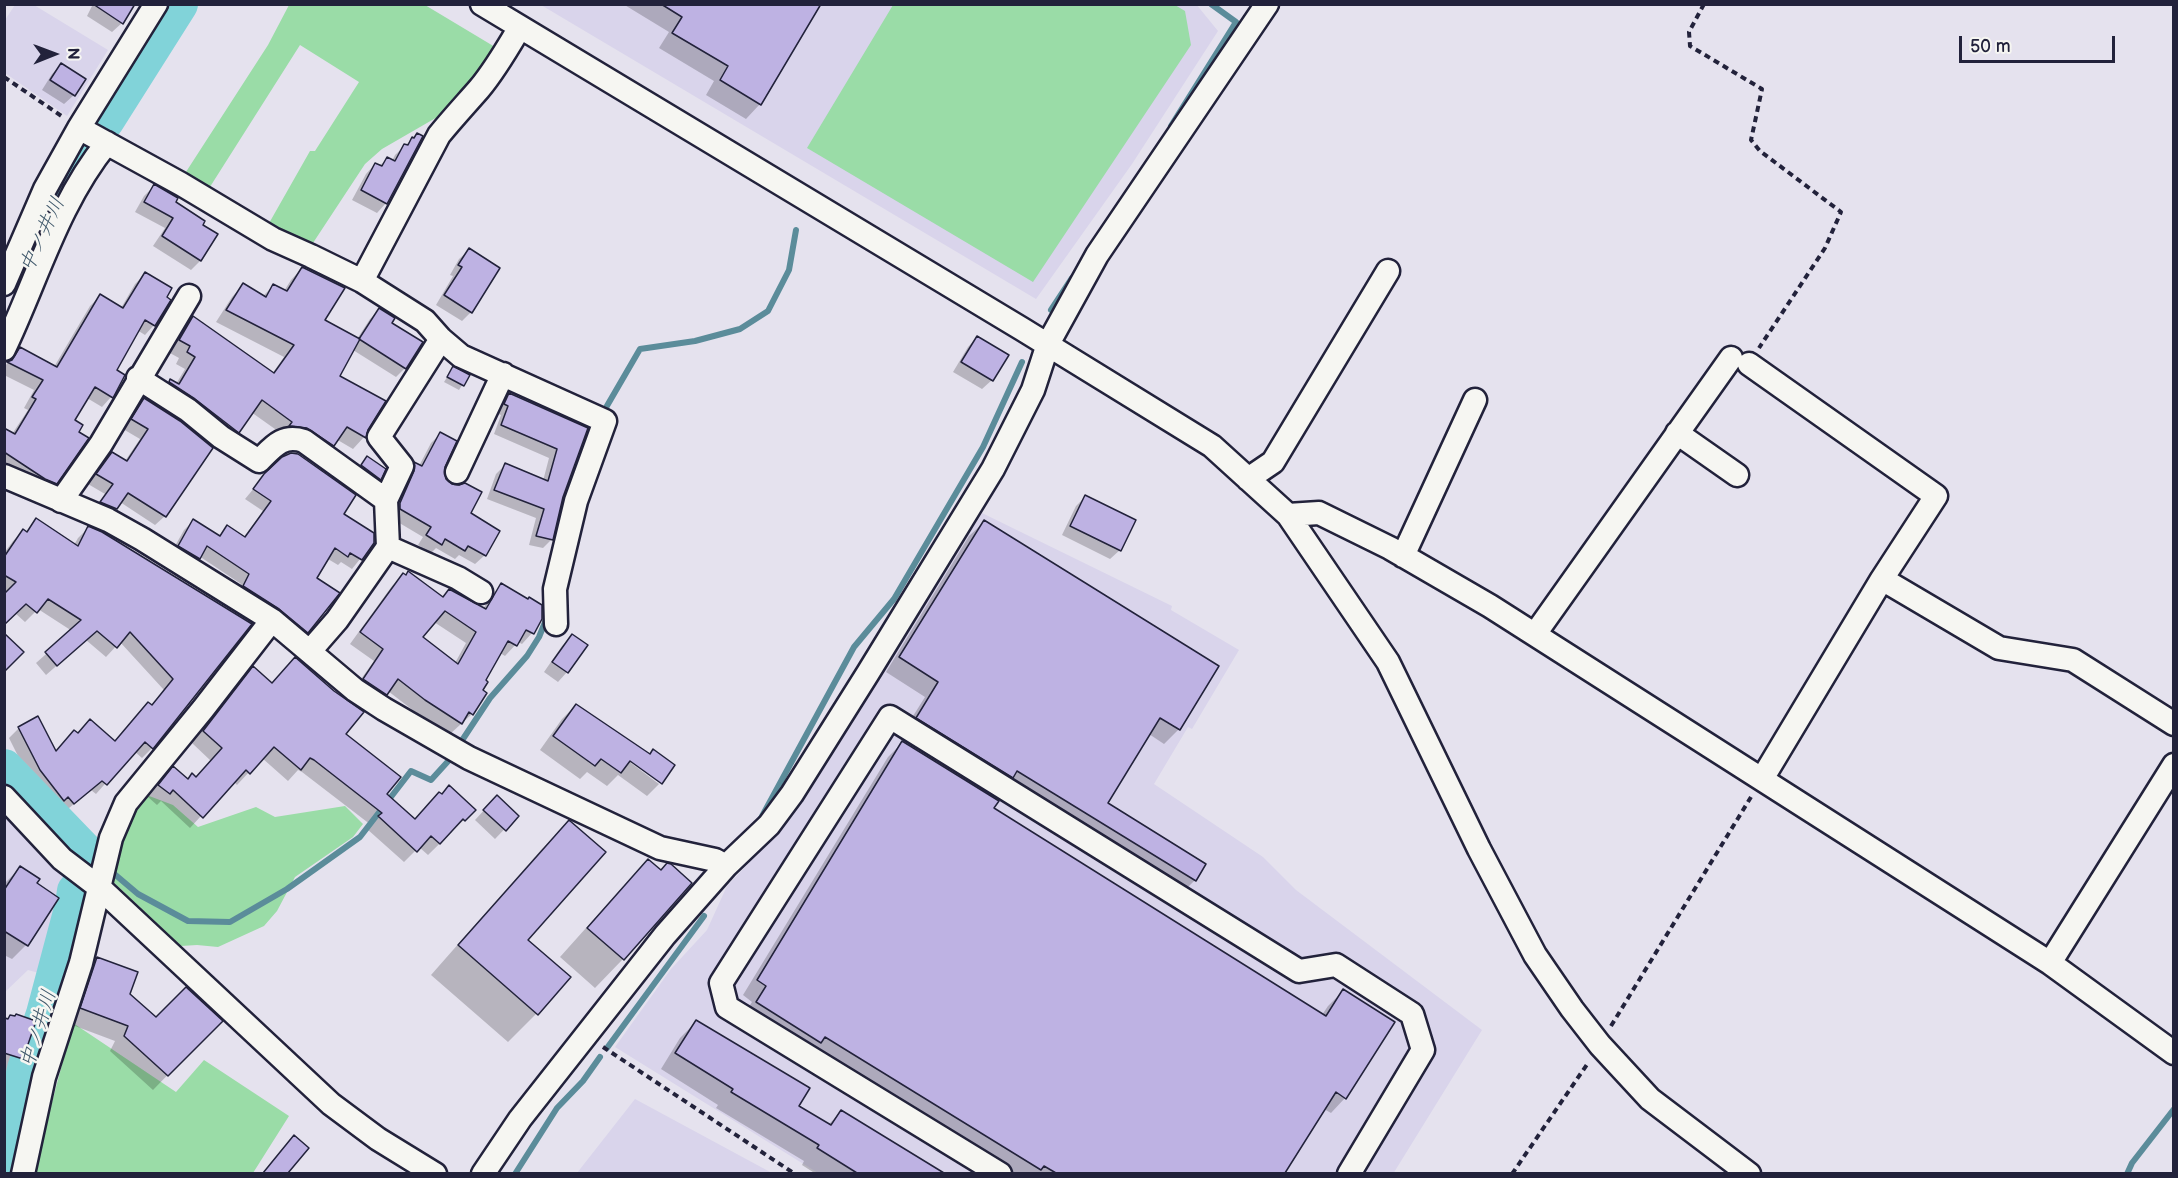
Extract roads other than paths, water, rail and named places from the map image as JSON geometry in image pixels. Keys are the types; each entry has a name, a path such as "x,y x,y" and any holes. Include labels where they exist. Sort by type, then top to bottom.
{"street":[{"path":"4,284 45,189 79,128 156,4"},
{"path":"482,4 1048,344 1212,446 1288,515 1389,662 1479,849 1535,955 1600,1046 1650,1099 1749,1173"},
{"path":"483,1173 520,1119 665,935 726,867 769,825 786,802 868,674 993,469 1034,390 1048,344 1097,255 1267,4"},
{"path":"362,281 440,135 505,54 520,27"},
{"path":"79,128 181,184 273,239 362,281 425,321 461,356 605,422 573,512 555,589 556,624"},
{"path":"4,349 66,207 84,173 107,143"},
{"path":"1248,479 1273,462 1388,271"},
{"path":"62,501 101,444 138,378 189,296"},
{"path":"310,651 337,620 388,548 386,500 402,466 379,437 441,339"},
{"path":"1534,634 1677,433 1740,361 1936,496 1882,579 1762,779"},
{"path":"457,472 503,374"},
{"path":"138,378 188,410 221,437 259,461 282,439 296,438 304,441 386,500"},
{"path":"1403,556 1475,400"},
{"path":"1677,433 1737,475"},
{"path":"4,476 108,520 133,534 273,620 355,690 469,758 660,848 715,860 726,867"},
{"path":"1288,515 1319,513 1403,556 1490,606 2050,963 2174,1053"},
{"path":"388,548 458,578 481,592"},
{"path":"1882,579 1999,648 2073,660 2174,724"},
{"path":"22,1173 44,1077 81,963 111,838 126,803 273,620"},
{"path":"1000,1173 727,1007 722,983 890,717 1299,971 1335,965 1412,1014 1423,1050 1349,1173"},
{"path":"2050,963 2174,765"},
{"path":"4,797 62,859 100,888 331,1104 378,1139 435,1173"}],"waterway":[{"name":"中ノ井川","path":"105,121 179,4"},
{"path":"1171,126 1236,22 1211,4"},
{"name":"中ノ井川","path":"57,203 86,150"},
{"path":"604,411 640,349 695,341 740,329 768,311 789,270 796,230"},
{"path":"1051,310 1072,278"},
{"path":"760,820 854,647 894,599 983,447 1022,362"},
{"path":"459,745 490,698 527,656 539,637 548,615"},
{"path":"112,872 138,894 188,921 230,922 287,889 360,837 411,771 431,780 451,758"},
{"name":"中ノ井川","path":"4,768 86,853"},
{"name":"中ノ井川","path":"4,1168 26,1069 45,1014 76,891"},
{"path":"607,1048 704,916"},
{"path":"515,1174 557,1108 583,1081 600,1057"},
{"path":"2127,1174 2132,1163 2174,1109"}]}
